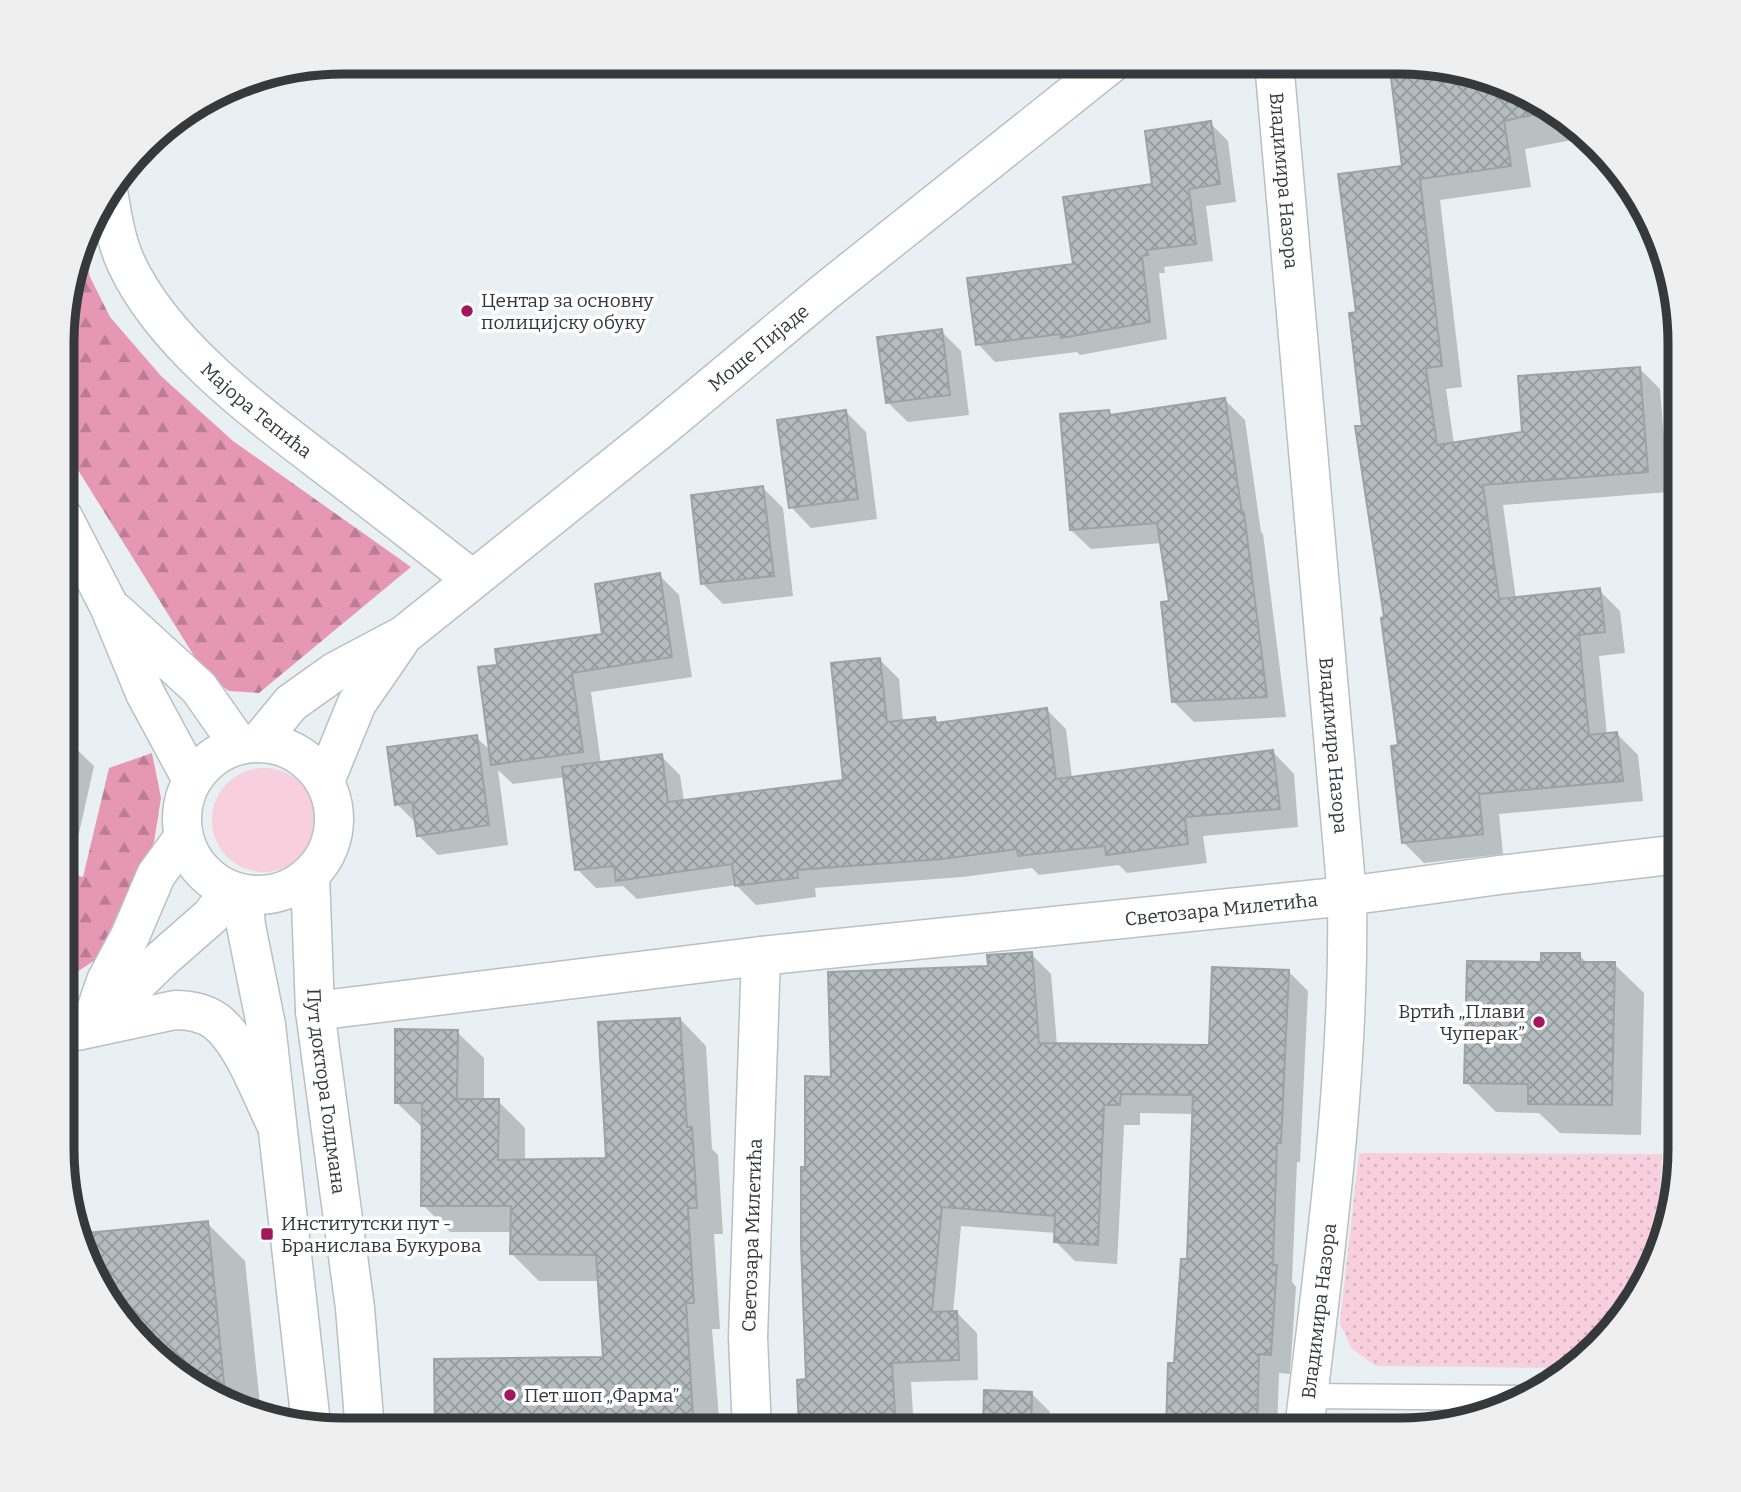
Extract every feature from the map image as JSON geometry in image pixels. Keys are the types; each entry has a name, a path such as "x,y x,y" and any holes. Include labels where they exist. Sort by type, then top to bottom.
{"street":[{"name":"Моше Пијаде","path":"249,744 290,703 312,687 335,671 404,635 658,431 836,283 1098,74"},
{"name":"Владимира Назора","path":"1275,74 1347,896 1348,969 1331,1214 1306,1413"},
{"name":"Мајора Тепића","path":"111,207 126,263 156,313 206,367 256,412 472,579"},
{"path":"74,538 110,606 145,693 192,780"},
{"path":"110,606 199,688 249,744"},
{"name":"Моше Пијаде","path":"325,781 357,703 404,635"},
{"path":"249,744 279,746 297,753 313,765 325,781 332,800 335,821 331,841 323,859 310,875 290,888 267,895 237,892 214,882 200,870 183,838 181,818 184,798 192,780 204,764 220,752 249,744"},
{"path":"78,1030 131,936 156,875 183,838"},
{"name":"Светозара Милетића","path":"315,1011 761,956 1347,896 1668,855"},
{"name":"Пут доктора Голдмана","path":"310,875 315,1011 355,1308 364,1419"},
{"path":"78,1030 128,993 237,892"},
{"path":"237,892 266,1025 310,1416"},
{"name":"Светозара Милетића","path":"752,1419 748,1337 761,956"},
{"path":"78,1030 175,1010 204,1015 218,1023 239,1051 280,1134"}],"lane":[{"path":"1306,1413 1489,1402"}],"shaded area":[{"path":"264,768 284,772 301,783 312,800 316,820 312,840 301,857 284,868 264,872 244,868 227,857 216,840 212,820 216,800 227,783 244,772"},
{"path":"1359,1153 1662,1154 1660,1211 1640,1268 1601,1327 1555,1368 1376,1366 1351,1348 1340,1323"}],"green space":[{"path":"86,262 90,277 110,317 161,376 233,441 411,567 259,693 229,691 206,675 74,464 74,325"},
{"path":"152,753 161,798 154,842 95,960 74,974 74,875 83,877 109,768"}],"building":[{"path":"1390,74 1434,76 1468,83 1501,94 1539,114 1504,121 1511,166 1420,179 1442,366 1426,368 1437,445 1522,432 1518,376 1640,367 1648,472 1483,485 1499,599 1600,588 1605,632 1579,635 1589,735 1617,732 1623,781 1479,794 1483,834 1402,843 1391,746 1398,745 1381,618 1384,617 1355,426 1362,426 1349,313 1356,312 1338,174 1402,166"},
{"path":"1211,121 1220,184 1189,189 1196,244 1147,250 1148,255 1142,256 1150,322 1061,338 1060,334 976,345 967,278 1073,264 1063,197 1152,184 1145,131"},
{"path":"942,329 950,395 886,403 877,337"},
{"path":"1225,398 1242,513 1244,512 1267,697 1172,702 1161,602 1169,601 1157,523 1070,530 1060,414 1109,410 1110,415"},
{"path":"846,410 858,499 789,508 777,420"},
{"path":"763,486 774,576 701,584 691,495"},
{"path":"660,573 672,657 572,673 583,752 491,765 478,667 497,665 495,649 602,634 595,584"},
{"path":"880,658 887,722 935,717 936,723 1047,708 1056,779 1273,750 1280,809 1185,817 1188,844 1106,855 1105,846 1018,856 1017,849 942,859 797,870 798,878 735,886 732,864 616,881 614,866 575,870 562,767 662,754 668,802 843,780 831,663"},
{"path":"477,735 489,825 417,836 412,802 395,805 387,747"},
{"path":"1032,952 1039,1043 1209,1045 1212,967 1289,970 1281,1143 1277,1143 1273,1265 1277,1265 1271,1355 1259,1354 1257,1419 1166,1419 1168,1363 1174,1363 1181,1259 1187,1259 1193,1095 1121,1094 1120,1105 1104,1105 1098,1245 1054,1242 1055,1216 942,1207 932,1312 957,1311 959,1360 892,1363 895,1419 799,1419 797,1380 806,1379 801,1245 801,1167 805,1167 805,1076 831,1077 828,972 988,966 987,955"},
{"name":"Вртић „Плави Чуперак”","path":"1541,953 1580,953 1580,962 1615,962 1612,1105 1528,1104 1528,1084 1464,1083 1467,961 1541,962"},
{"path":"680,1018 687,1127 692,1127 697,1208 688,1208 694,1303 686,1303 693,1419 435,1419 434,1359 603,1357 596,1255 510,1254 511,1206 421,1206 422,1103 395,1103 395,1029 458,1030 457,1099 499,1099 498,1160 606,1158 598,1022"},
{"path":"208,1221 225,1391 179,1363 140,1327 110,1284 87,1233"},
{"path":"984,1390 1032,1392 1031,1419 983,1419"}],"place":[{"name":"Центар за основну полицијску обуку","path":"467,311"},
{"name":"Вртић „Плави Чуперак”","path":"1539,1022"},
{"name":"Институтски пут - Бранислава Букурова","path":"267,1234"},
{"name":"Пет шоп „Фарма”","path":"510,1395"}]}
